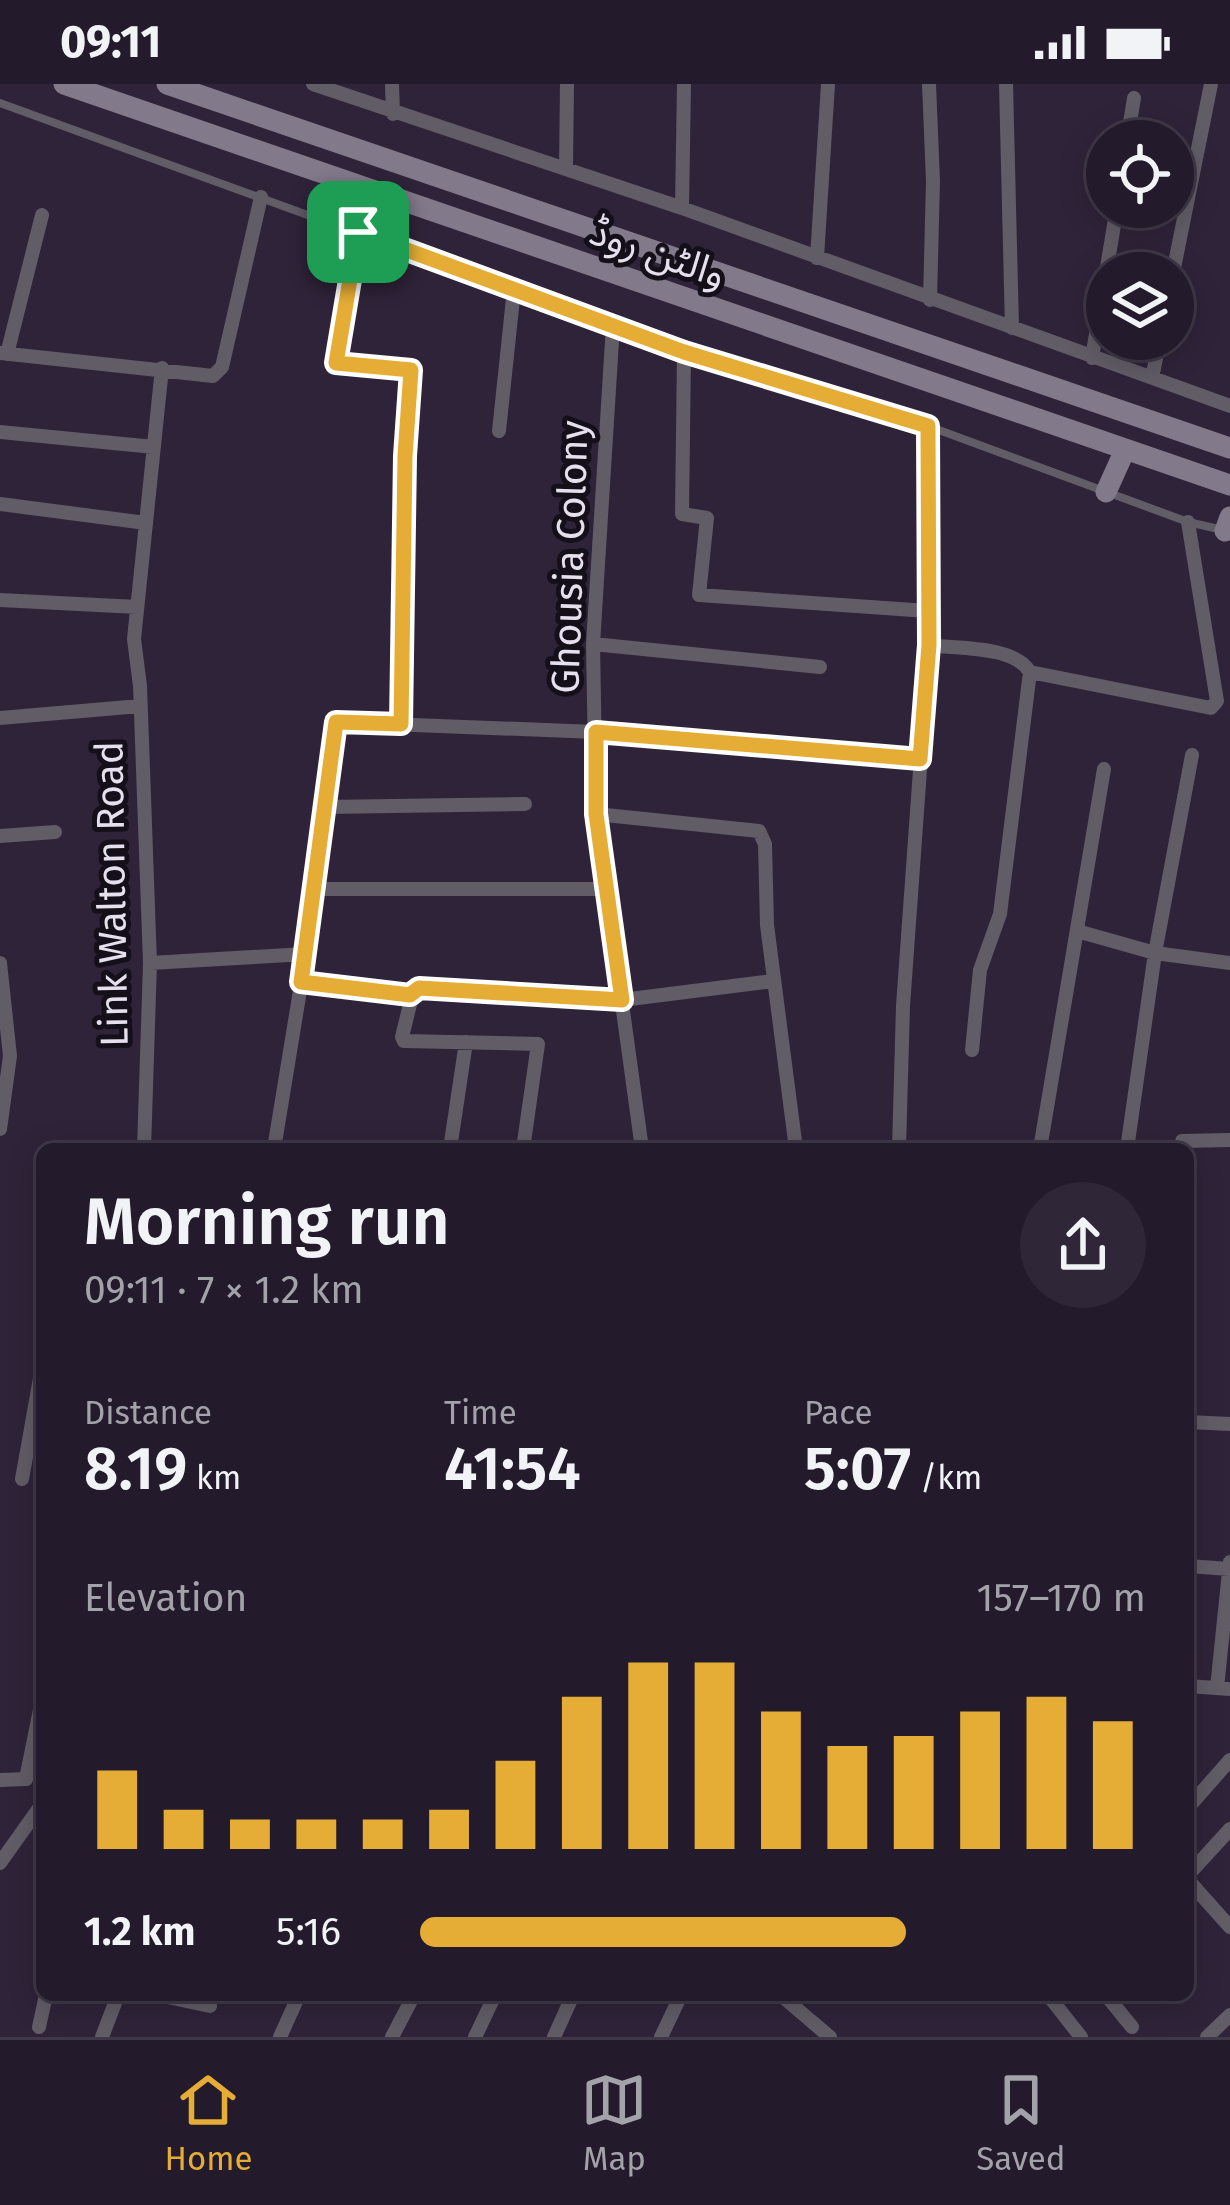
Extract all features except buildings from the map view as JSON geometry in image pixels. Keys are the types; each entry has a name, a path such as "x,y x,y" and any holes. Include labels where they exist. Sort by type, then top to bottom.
{"main road":[{"name":"والٹن روڈ","path":"64,84 1230,485"},
{"name":"والٹن روڈ","path":"166,84 1230,448"},
{"path":"1106,492 1125,450"}],"street":[{"path":"313,84 682,208 1086,356"},
{"path":"392,84 393,114"},
{"path":"566,168 567,84"},
{"path":"682,208 684,84"},
{"path":"817,258 827,84"},
{"path":"929,84 930,299"},
{"path":"1006,84 1012,328"},
{"path":"1177,252 1210,84"},
{"path":"1130,120 1134,98"},
{"path":"42,215 4,353 213,376 219,373 261,197"},
{"path":"358,232 336,363 411,370 401,724"},
{"path":"499,431 514,290"},
{"name":"Ghousia Colony","path":"613,326 593,644 596,814 641,1143"},
{"path":"684,352 682,514 707,518 699,596 928,611"},
{"path":"1098,360 1230,406"},
{"path":"1152,378 1156,360"},
{"path":"140,706 134,639 161,368"},
{"path":"899,1143 903,1006 929,645 928,426"},
{"path":"0,432 154,447"},
{"path":"0,504 146,523"},
{"path":"1030,672 1210,708 1217,700 1188,522"},
{"path":"0,600 137,607"},
{"path":"593,644 820,667"},
{"path":"929,645 1004,654 1023,662 1030,672 1000,914 980,970 972,1050"},
{"name":"Link Walton Road","path":"0,718 140,706 150,963 144,1143"},
{"path":"275,1143 336,722 596,732 920,759"},
{"path":"1127,1143 1155,953 1192,755"},
{"path":"1041,1143 1104,769"},
{"path":"325,807 525,804"},
{"path":"596,814 759,831 765,844 773,981 795,1143"},
{"path":"0,836 55,832"},
{"path":"315,889 606,889"},
{"path":"1077,931 1155,953 1230,963"},
{"path":"150,963 306,953"},
{"path":"0,963 10,1056 0,1129"},
{"path":"301,982 410,995 419,988 622,1000 773,981"},
{"path":"410,995 404,1041 538,1044 524,1143"},
{"path":"451,1143 466,1042"},
{"path":"1182,1141 1230,1140"},
{"path":"22,1479 36,1400"},
{"path":"1194,1422 1230,1424"},
{"path":"1194,1566 1230,1565 1224,1689 1194,1686"},
{"path":"1194,1801 1230,1760"},
{"path":"0,1780 34,1778"},
{"path":"0,1863 36,1812"},
{"path":"1194,1870 1230,1829"},
{"path":"1194,1884 1230,1927"},
{"path":"39,2027 45,2001"},
{"path":"102,2037 116,2001"},
{"path":"186,2001 209,2006"},
{"path":"280,2037 296,2001"},
{"path":"392,2037 411,2001"},
{"path":"475,2037 492,2001"},
{"path":"554,2037 570,2001"},
{"path":"661,2037 678,2001"},
{"path":"788,2001 830,2037"},
{"path":"1053,2001 1081,2037"},
{"path":"1111,2001 1132,2027"},
{"path":"1207,2037 1230,2014"}],"lane":[{"path":"0,103 684,352 928,426 1188,522 1228,527"}],"route":[{"path":"358,232 684,352 928,426 929,645 920,759 596,732 596,814 622,1000 419,988 410,995 301,982 336,722 401,724 411,370 336,363 358,232"}]}
